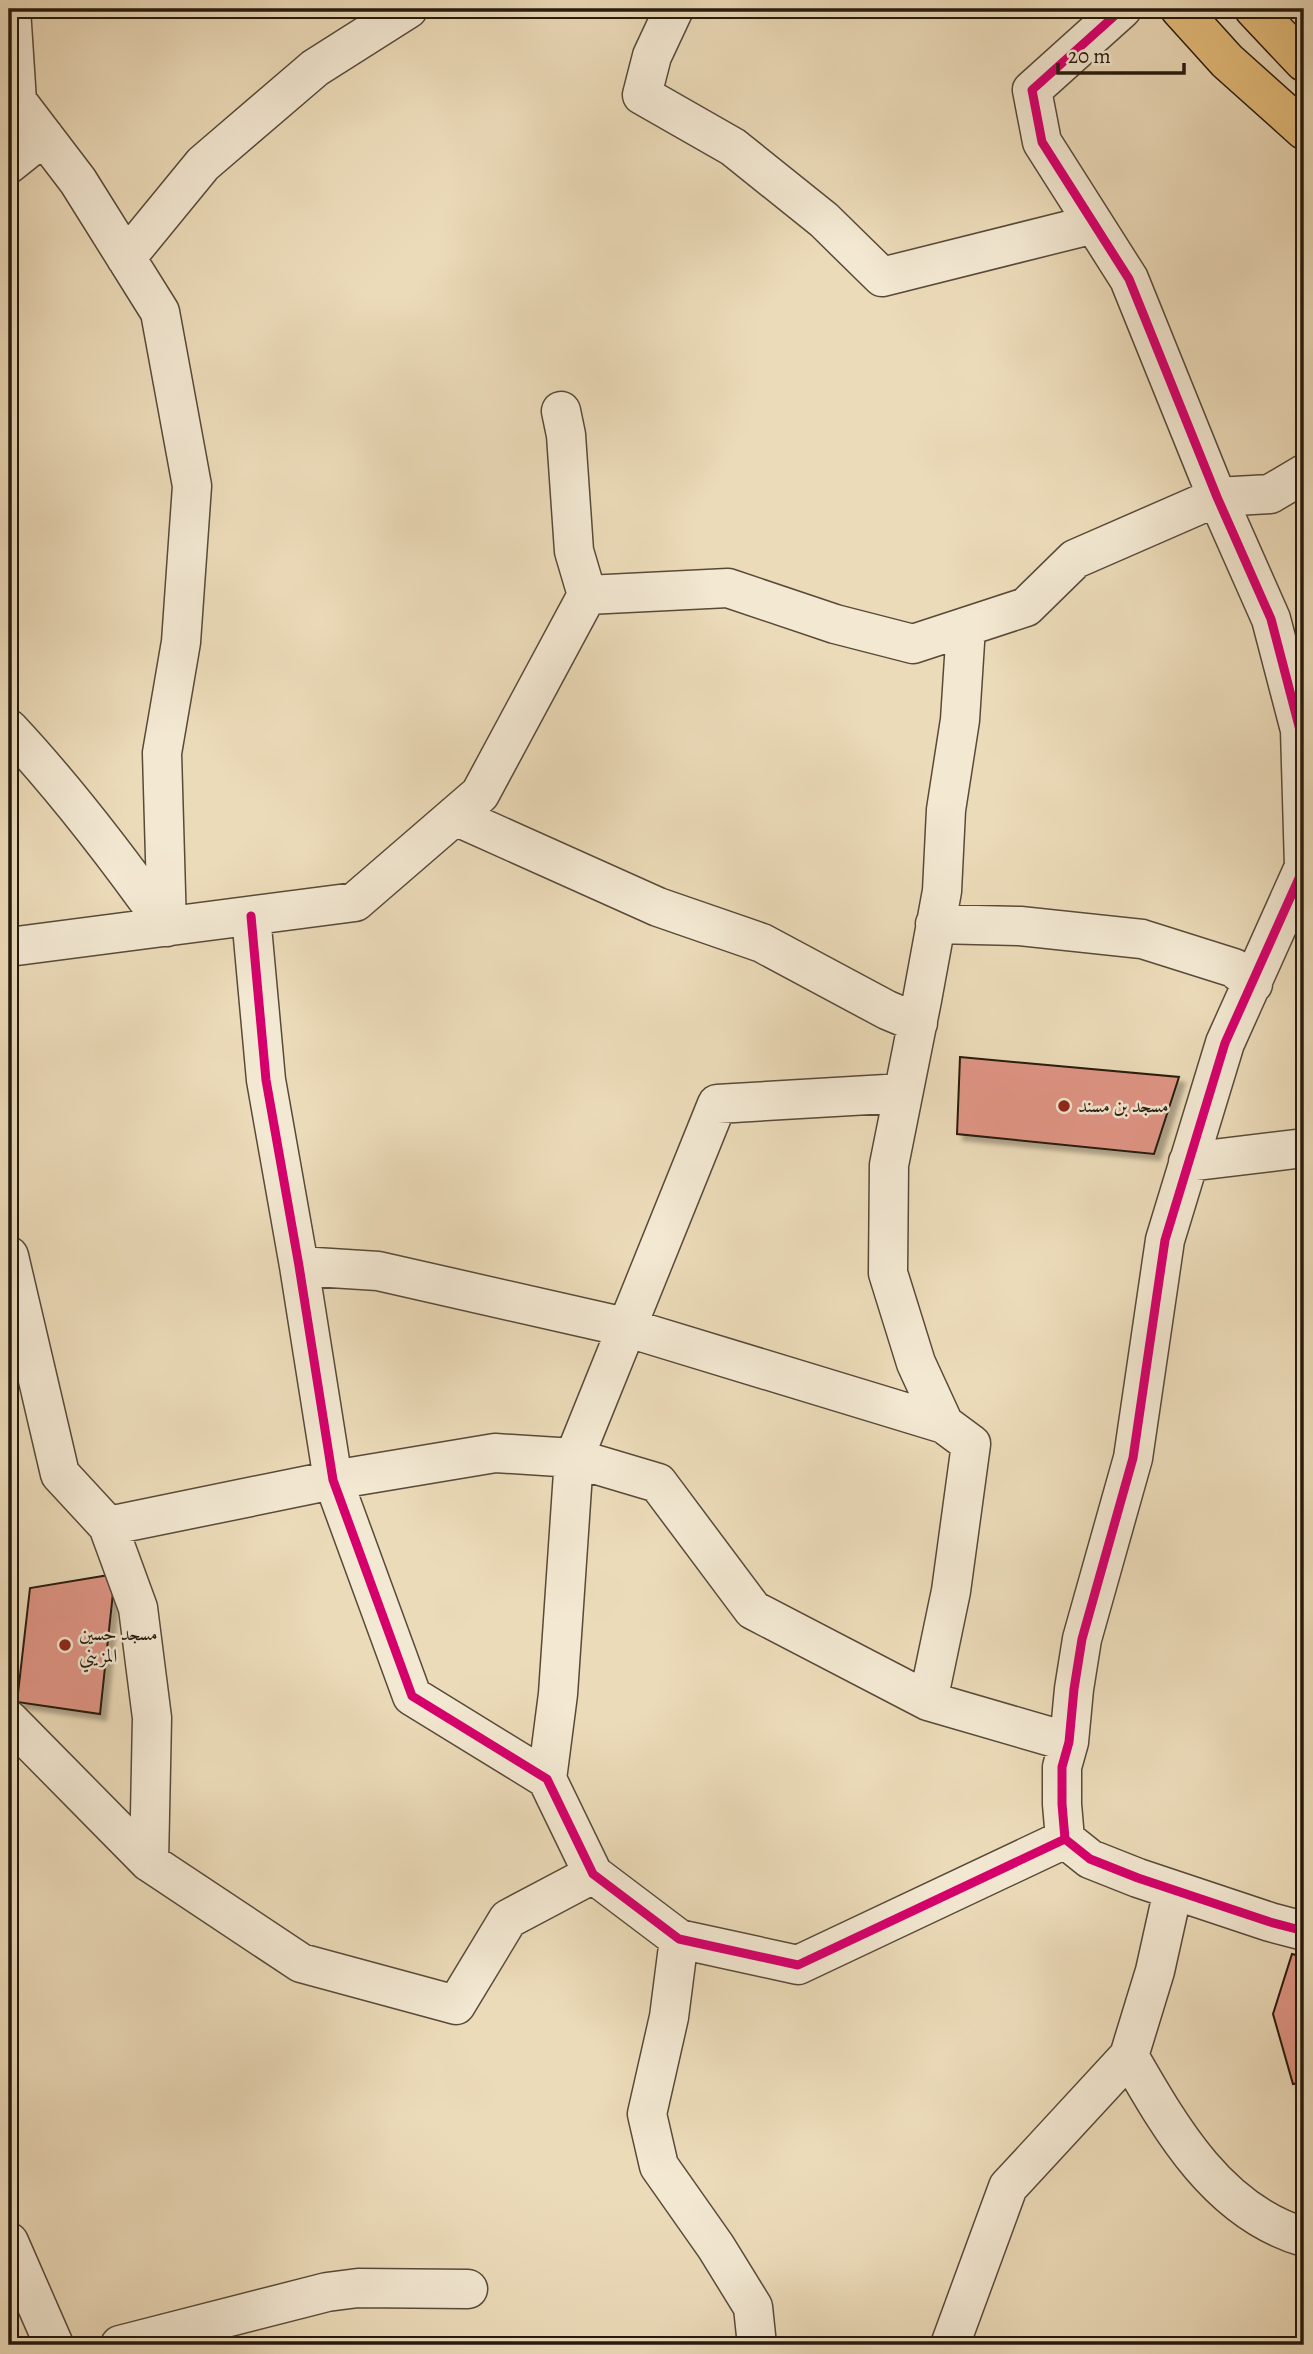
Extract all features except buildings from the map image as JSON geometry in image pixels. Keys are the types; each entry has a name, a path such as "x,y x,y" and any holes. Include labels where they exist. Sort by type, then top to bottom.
{"main road":[{"path":"1180,9 1227,61 1304,130"},
{"path":"1254,9 1304,62"}],"street":[{"path":"11,9 17,101 78,181 160,312 192,486 181,642 162,753 167,927"},
{"path":"126,258 203,164 315,68 408,9"},
{"path":"674,9 652,56 642,95 733,147 824,220 882,277 1094,224"},
{"path":"1122,9 1032,90 1042,142 1129,279 1217,497 1271,619 1300,730 1304,867 1225,1043 1165,1240 1133,1458 1082,1639 1069,1742 1062,1767 1065,1839 1090,1859 1173,1890 1304,1931"},
{"path":"9,164 44,136"},
{"path":"9,947 355,902 480,794 587,595 574,551 562,411"},
{"path":"587,595 728,588 835,624 913,644 1026,607 1075,559 1217,497 1270,494 1304,474"},
{"path":"944,1424 916,1363 888,1273 889,1165 942,891 946,810 960,720 966,627"},
{"path":"9,729 58,783 120,861 167,927"},
{"path":"455,816 658,907 762,943 887,1010 918,1023"},
{"path":"251,916 266,1080 333,1480 412,1696 547,1779 593,1874 679,1939 798,1965 1065,1839"},
{"path":"935,924 1020,926 1142,939 1234,968 1253,984"},
{"path":"547,1779 558,1694 574,1458 625,1327 718,1104 903,1093"},
{"path":"1188,1162 1304,1148"},
{"path":"9,1256 16,1316 60,1474 108,1526 138,1608 152,1718 149,1863"},
{"path":"299,1266 378,1271 625,1327 944,1424 971,1444 951,1591 928,1700"},
{"path":"108,1526 333,1480 495,1453 574,1458 658,1483 752,1610 928,1700 1069,1742"},
{"path":"9,1720 149,1863 301,1963 456,2005 508,1919 593,1874"},
{"path":"950,2345 1008,2187 1129,2056 1155,1971 1173,1890"},
{"path":"679,1939 670,2017 647,2114 659,2166 716,2247 753,2307 757,2345"},
{"path":"1129,2056 1164,2117 1222,2189 1256,2215 1282,2230 1304,2237"},
{"path":"9,2242 54,2345"},
{"path":"120,2345 327,2292 358,2288 468,2289"}],"cycle path":[{"path":"1122,9 1032,90 1042,142 1129,279 1217,497 1271,619 1300,730 1304,867 1225,1043 1165,1240 1133,1458 1082,1639 1069,1742 1062,1767 1065,1839 1090,1859 1138,1878 1304,1931"},
{"path":"251,916 266,1080 333,1480 412,1696 547,1779 593,1874 679,1939 798,1965 1065,1839"}],"place":[{"name":"مسجد بن مسند","path":"1064,1106"},
{"name":"مسجد حسين المزيني","path":"65,1645"}]}
